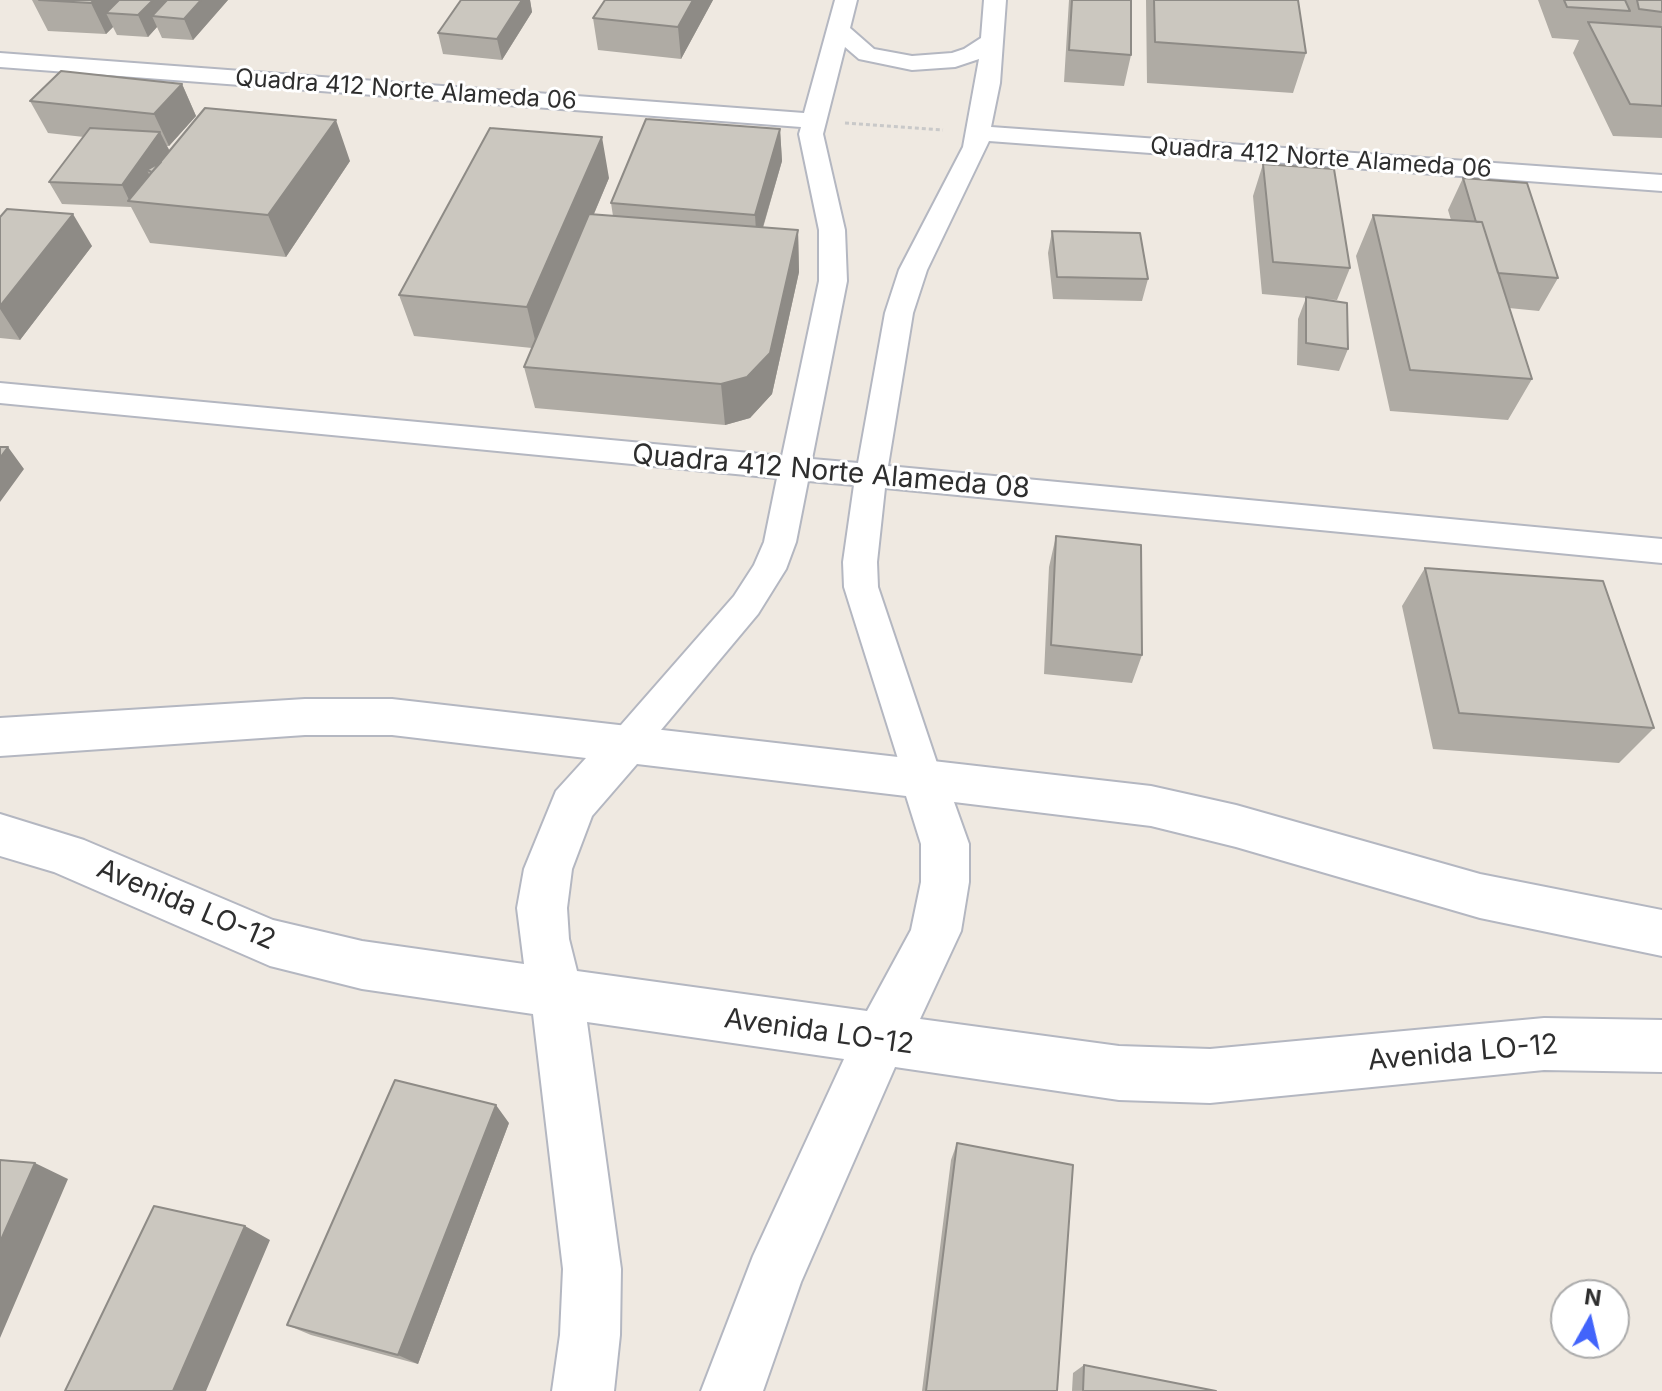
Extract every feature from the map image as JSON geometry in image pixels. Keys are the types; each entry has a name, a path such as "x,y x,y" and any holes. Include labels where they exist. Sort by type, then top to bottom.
{"street":[{"path":"583,1391 590,1335 592,1269 557,995 544,939 542,908 548,869 573,805 758,587 780,542 834,271 832,230 813,148 813,121 846,0"},
{"path":"732,1391 774,1277 880,1040 917,974 936,931 945,882 945,844 859,577 871,476 905,288 958,184 979,133 988,83 995,0"},
{"path":"838,30 867,54 912,63 955,60 990,42"},
{"name":"Quadra 412 Norte Alameda 06","path":"0,60 813,121"},
{"name":"Quadra 412 Norte Alameda 06","path":"979,133 1662,183"},
{"name":"Quadra 412 Norte Alameda 08","path":"0,393 1662,551"},
{"path":"0,737 51,736 223,721 392,717 923,778 1151,806 1251,830 1480,896 1662,933"},
{"name":"Avenida LO-12","path":"0,835 67,855 270,943 362,965 1119,1073 1210,1076 1544,1044 1662,1046"}],"path":[{"path":"813,121 979,133"}],"building":[{"path":"39,0 94,0 91,3"},
{"path":"119,0 153,0 138,15 106,13"},
{"path":"167,0 201,0 184,19 152,16"},
{"path":"461,0 522,0 497,39 438,33"},
{"path":"605,0 693,0 678,27 593,18"},
{"path":"1072,0 1131,0 1131,55 1069,50"},
{"path":"1154,0 1298,0 1306,53 1155,42"},
{"path":"1564,0 1625,0 1630,11 1567,7"},
{"path":"1637,0 1662,0 1662,12 1639,9"},
{"path":"1588,22 1662,27 1662,106 1630,104"},
{"path":"61,71 182,84 154,114 30,101"},
{"path":"205,108 336,120 268,215 128,201"},
{"path":"646,119 780,129 755,215 611,203"},
{"path":"90,128 160,132 122,185 49,182"},
{"path":"490,128 602,137 527,307 399,295"},
{"path":"1263,164 1334,169 1350,268 1273,262"},
{"path":"1463,178 1527,183 1558,278 1498,273 1482,222 1476,222"},
{"path":"7,209 73,214 0,306 0,217"},
{"path":"589,214 798,230 770,353 747,377 721,384 524,367"},
{"path":"1373,215 1482,222 1532,379 1410,370"},
{"path":"1052,231 1140,233 1148,279 1057,277"},
{"path":"1306,297 1347,303 1348,349 1306,343"},
{"path":"0,447 8,447 0,458"},
{"path":"1056,536 1141,545 1142,655 1051,645"},
{"path":"1425,568 1603,581 1654,728 1459,713"},
{"path":"395,1080 496,1105 398,1355 287,1325"},
{"path":"957,1143 1073,1165 1057,1391 926,1391"},
{"path":"0,1160 35,1163 0,1242"},
{"path":"154,1206 245,1226 173,1391 65,1391"},
{"path":"1084,1365 1216,1391 1083,1391"}]}
